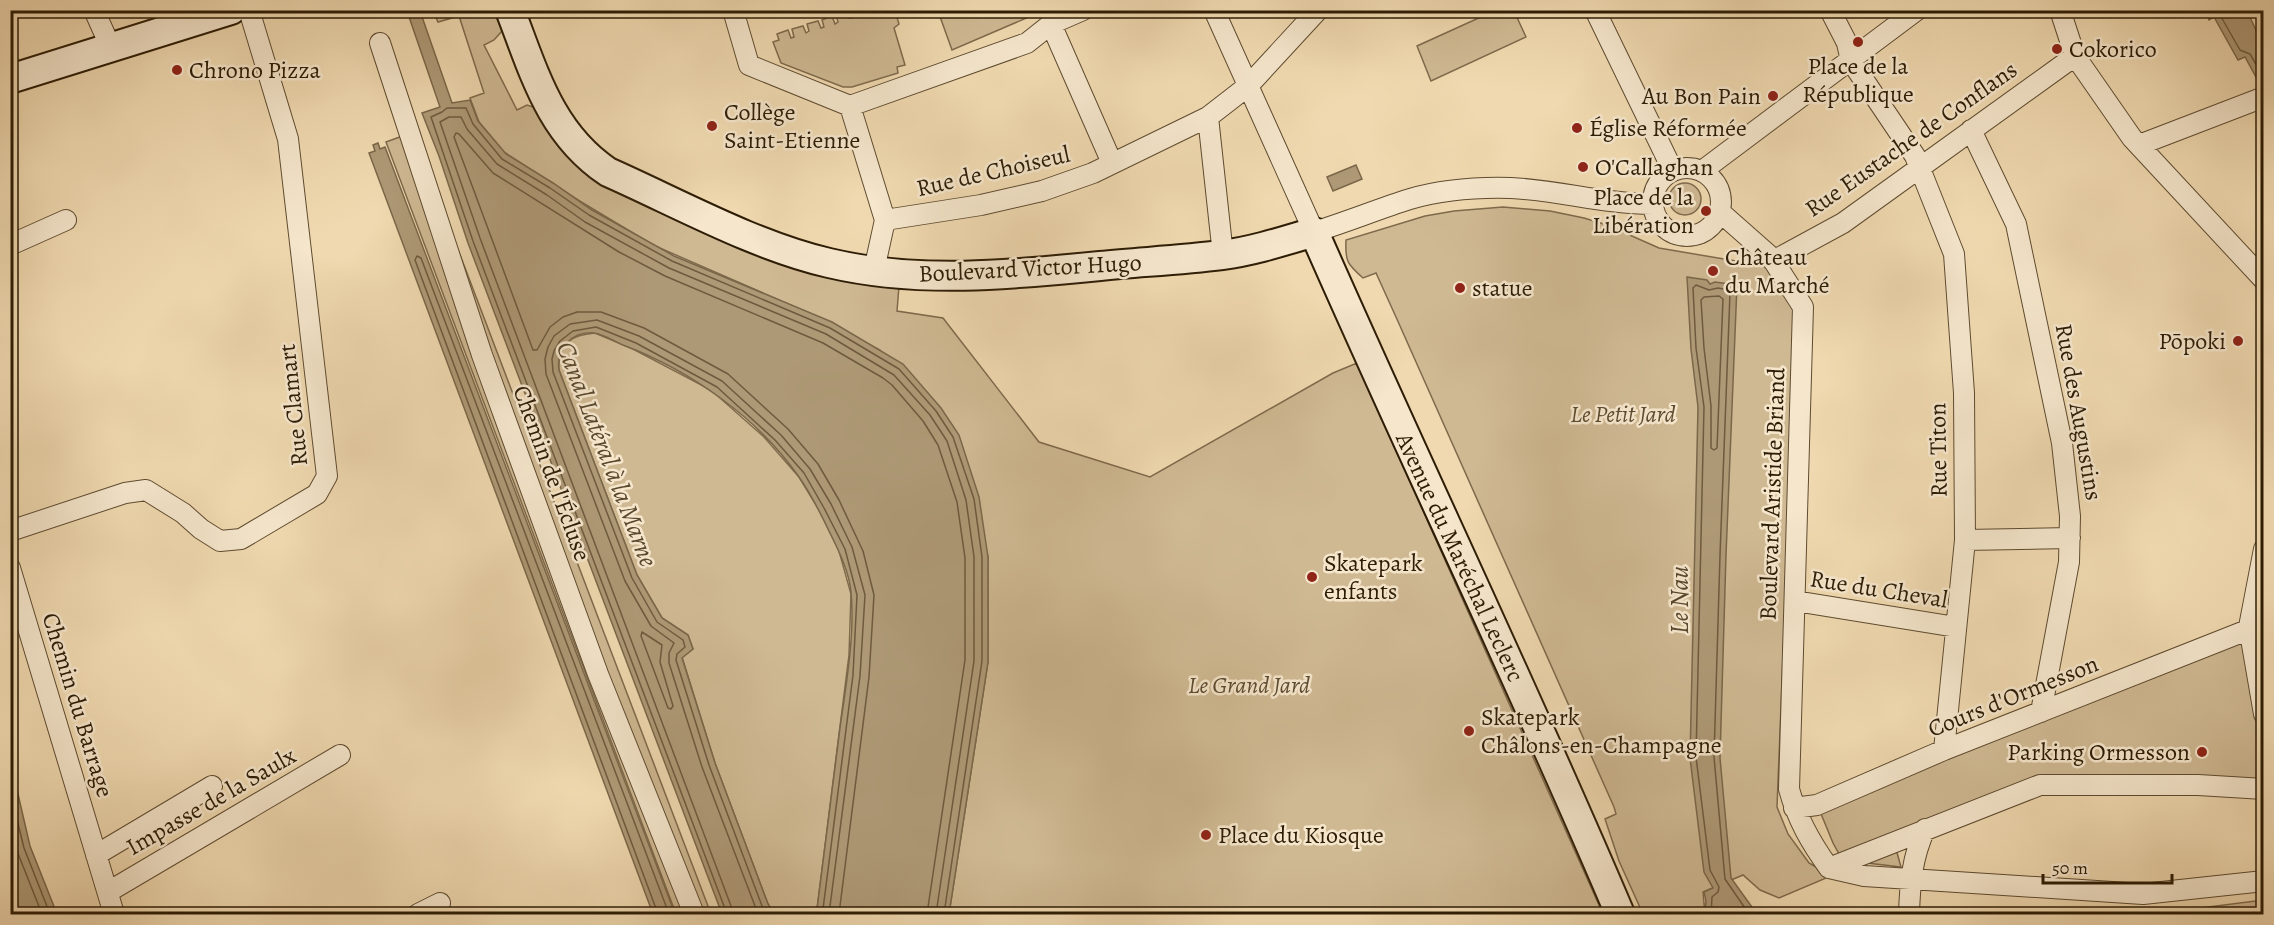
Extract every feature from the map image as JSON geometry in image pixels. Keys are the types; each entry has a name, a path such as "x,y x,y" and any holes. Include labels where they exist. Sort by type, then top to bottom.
{"main road":[{"path":"10,79 231,10"},
{"name":"Boulevard Victor Hugo","path":"510,10 544,98 556,119 593,162 608,172 753,237 830,263 874,270 959,276 1029,273 1223,255 1278,243 1314,232"},
{"name":"Avenue du Maréchal Leclerc","path":"1314,232 1620,915"}],"street":[{"path":"94,10 111,48"},
{"name":"Rue Clamart","path":"10,531 125,493 146,490 183,513 201,529 220,541 241,539 317,494 327,476 288,139 249,10"},
{"path":"733,10 749,65 850,106 1027,43 1051,24 1083,10"},
{"path":"1214,10 1314,232"},
{"name":"Rue de Choiseul","path":"885,220 981,205 1042,191 1093,173 1208,117 1248,86 1318,10"},
{"path":"1594,10 1672,171"},
{"path":"1830,10 1847,43 1851,61"},
{"path":"1702,171 1851,61 1913,12"},
{"path":"2066,12 2075,56 2139,145 2264,280"},
{"path":"1051,24 1112,163"},
{"name":"Chemin de l'Écluse","path":"380,43 482,356 598,674 694,915"},
{"name":"Rue Eustache de Conflans","path":"1773,261 1843,223 1918,161 1971,130 2075,56"},
{"name":"Rue Titon","path":"1851,61 1918,161 1954,254 1964,393 1965,540 1944,750"},
{"path":"2139,145 2264,97"},
{"path":"850,106 885,220 874,270"},
{"path":"1208,117 1223,255"},
{"name":"Rue des Augustins","path":"1971,130 2016,224 2062,443 2070,516 2069,562 2041,712"},
{"path":"1692,168 1702,171 1716,184 1720,193 1720,212 1708,230 1698,235 1688,237 1668,231 1654,214 1652,204 1657,184 1672,171 1692,168"},
{"name":"Boulevard Victor Hugo","path":"1314,232 1412,199 1460,190 1509,188 1652,204"},
{"name":"Boulevard Aristide Briand","path":"1720,212 1773,261 1803,308 1789,789 1794,808 1809,840 1829,868"},
{"path":"10,245 66,220"},
{"path":"1965,540 2070,538"},
{"path":"2264,549 2250,629 2264,714"},
{"name":"Chemin du Barrage","path":"10,568 114,915"},
{"name":"Rue du Cheval","path":"1794,601 1956,627"},
{"name":"Cours d'Ormesson","path":"1794,808 1817,805 1944,750 2250,629"},
{"name":"Impasse de la Saulx","path":"108,892 340,755"},
{"path":"1829,868 2040,785 2198,785 2264,789"},
{"path":"96,855 212,786"},
{"path":"1910,880 1916,851 1925,829"},
{"path":"1901,839 1907,855 1910,880 1909,915"},
{"path":"1829,868 1864,876 1910,880 2143,894 2264,880"},
{"path":"418,915 440,903"}],"green space":[{"path":"938,10 1045,10 952,50 938,11"},
{"name":"Le Grand Jard","path":"433,11 494,11 502,31 494,40 484,45 517,110 527,105 552,113 606,171 899,286 897,311 943,318 1039,442 1150,477 1333,373 1357,363 1603,914 949,914 988,662 988,556 880,350 809,313 653,245 504,152 479,122 470,98 484,93 459,16 438,22"},
{"path":"850,11 862,11 863,14 866,11 895,11 899,24 894,28 905,65 897,67 898,73 852,87 843,87 781,63 773,42 779,40 777,34 788,30 791,38 794,37 792,29 803,26 806,33 809,31 807,24 818,21 821,28 824,27 822,20 832,16 835,24 838,22 836,15 846,12 849,18 852,18"},
{"path":"1494,11 1514,11 1526,37 1431,81 1417,46"},
{"path":"408,134 690,914 676,914 386,142"},
{"path":"427,168 711,914 696,914 556,553"},
{"path":"1685,183 1696,188 1701,199 1696,210 1685,215 1674,210 1669,199 1674,188"},
{"name":"Le Petit Jard","path":"1503,207 1550,211 1584,218 1607,225 1659,248 1771,267 1797,307 1777,807 1788,834 1809,863 1831,876 1779,898 1760,890 1743,875 1703,892 1705,914 1643,914 1619,861 1605,819 1616,814 1614,807 1396,317 1376,273 1363,278 1350,265 1346,253 1346,240 1425,216"},
{"path":"595,333 633,349 711,390 764,437 799,477 819,510 839,551 851,594 849,655 817,909 813,914 774,914 768,904 715,763 682,657 693,649 688,635 662,618 637,575 559,370 560,353 567,342 579,336"},
{"path":"2239,643 2245,647 2255,705 2263,784 2040,785 1843,861 1833,843 1819,809"},
{"path":"1896,849 1901,867 1867,863"},
{"path":"2263,900 2263,914 2153,914"}],"water":[{"path":"407,11 420,11 452,103 470,100 478,121 506,154 592,210 674,256 832,322 903,364 941,408 959,435 979,497 988,557 988,662 949,914 813,914 817,909 851,643 851,592 843,562 808,490 782,455 743,416 721,398 673,368 605,336 586,333 572,338 567,343 560,355 559,370 637,575 662,618 688,635 693,649 682,658 715,763 768,904 774,914 722,914 468,243 422,113 440,107"},
{"path":"2205,11 2247,11 2263,45 2263,90 2245,57 2238,60 2214,17 2209,20"},
{"path":"378,143 380,149 385,147 675,914 653,914 369,153 375,151 373,145"},
{"path":"1356,165 1362,179 1333,191 1327,177"},
{"path":"1687,277 1707,280 1710,284 1715,282 1737,285 1720,758 1731,878 1757,914 1705,914 1704,892 1713,888 1704,872 1690,758 1698,407 1691,349"},
{"path":"11,764 30,846 57,914 11,914"}],"place":[{"name":"Place de la République","path":"1858,42"},
{"name":"Cokorico","path":"2057,49"},
{"name":"Chrono Pizza","path":"177,70"},
{"name":"Au Bon Pain","path":"1773,96"},
{"name":"Collège Saint-Etienne","path":"712,126"},
{"name":"Église Réformée","path":"1577,128"},
{"name":"O'Callaghan","path":"1583,167"},
{"name":"Place de la Libération","path":"1706,211"},
{"name":"Château du Marché","path":"1713,271"},
{"name":"statue","path":"1460,288"},
{"name":"Pōpoki","path":"2238,341"},
{"name":"Skatepark enfants","path":"1312,577"},
{"name":"Skatepark Châlons-en-Champagne","path":"1469,731"},
{"name":"Parking Ormesson","path":"2202,752"},
{"name":"Place du Kiosque","path":"1206,835"}],"water label":[{"name":"Canal Latéral à la Marne","path":"607,454"},
{"name":"Le Nau","path":"1679,600"}]}
